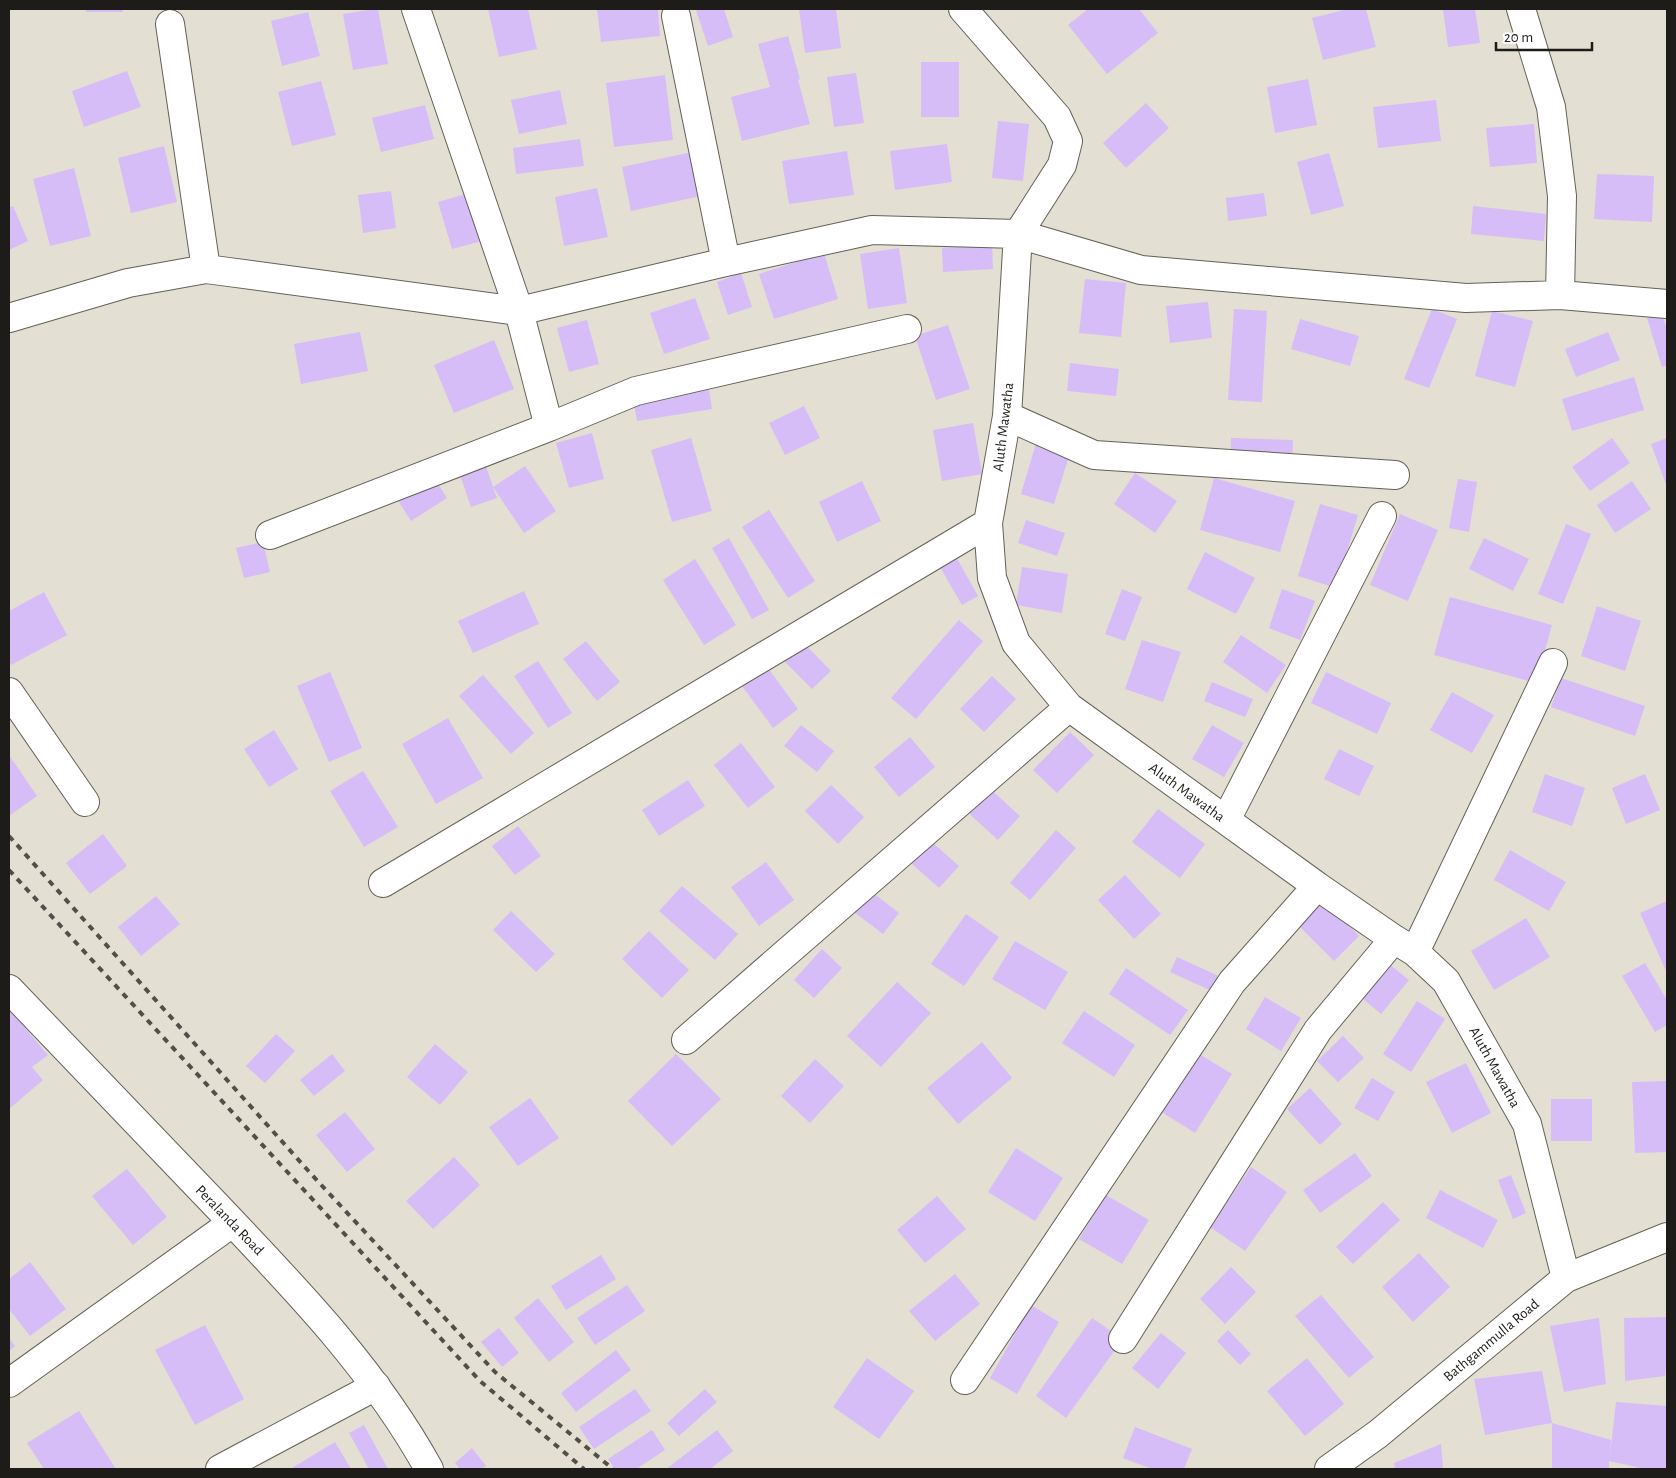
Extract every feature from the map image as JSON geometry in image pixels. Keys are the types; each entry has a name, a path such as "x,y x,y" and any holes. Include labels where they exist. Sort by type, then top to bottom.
{"street":[{"path":"416,9 519,311 549,427"},
{"path":"963,9 1058,117 1068,140 1062,165 1018,234"},
{"path":"1522,9 1551,107 1562,196 1560,295"},
{"path":"676,16 726,262"},
{"path":"170,24 206,270"},
{"path":"9,318 128,283 206,270 519,311 872,230 1018,234 1141,270 1466,298 1560,295 1667,304"},
{"name":"Aluth Mawatha","path":"1018,234 1007,416 988,523 992,578 1016,643 1069,708 1404,946 1446,981 1527,1124 1566,1278"},
{"path":"270,535 549,427 636,391 907,329"},
{"path":"1007,416 1094,455 1395,475"},
{"path":"1226,820 1382,516"},
{"path":"383,884 988,523"},
{"path":"1123,1339 1318,1030 1404,946 1553,663"},
{"path":"9,692 85,802"},
{"path":"686,1040 1069,708"},
{"path":"965,1380 1232,982 1317,886"},
{"name":"Peralanda Road","path":"9,989 320,1316 376,1386 429,1469"},
{"path":"9,1383 232,1222"},
{"name":"Bathgammulla Road","path":"1329,1469 1378,1434 1566,1278 1667,1237"},
{"path":"220,1469 376,1386"}],"building":[{"path":"86,9 123,9 123,12 86,12"},
{"path":"378,9 388,64 353,70 343,14"},
{"path":"488,9 528,9 537,49 499,57"},
{"path":"597,9 658,9 660,36 601,42"},
{"path":"724,9 733,37 708,46 696,10"},
{"path":"799,9 836,9 841,48 805,53"},
{"path":"1088,9 1139,9 1158,33 1107,74 1068,25"},
{"path":"1348,9 1366,9 1376,47 1323,60 1312,18"},
{"path":"1443,9 1475,9 1480,43 1448,47"},
{"path":"308,12 320,56 282,66 271,21"},
{"path":"788,36 810,124 742,141 731,97 770,87 758,44"},
{"path":"921,62 959,62 959,117 921,117"},
{"path":"127,71 141,107 84,127 72,91"},
{"path":"856,73 864,123 834,127 827,77"},
{"path":"665,75 673,140 614,147 606,83"},
{"path":"1308,79 1317,125 1275,133 1267,87"},
{"path":"321,81 336,135 292,146 278,92"},
{"path":"560,90 567,124 519,134 511,100"},
{"path":"1436,100 1441,141 1378,148 1373,107"},
{"path":"1146,103 1169,128 1126,168 1103,143"},
{"path":"425,105 434,139 381,152 372,118"},
{"path":"998,121 1029,124 1023,181 992,178"},
{"path":"1534,124 1537,163 1490,167 1486,128"},
{"path":"580,139 584,166 516,174 513,148"},
{"path":"947,144 952,182 895,190 890,151"},
{"path":"164,146 177,202 131,213 118,158"},
{"path":"847,151 854,195 789,204 782,161"},
{"path":"692,152 701,196 631,211 622,167"},
{"path":"1329,153 1344,206 1311,215 1297,162"},
{"path":"74,168 91,236 50,246 33,179"},
{"path":"1597,174 1654,176 1652,222 1594,219"},
{"path":"597,188 608,237 564,246 555,197"},
{"path":"391,191 396,228 363,233 358,195"},
{"path":"469,193 482,241 452,249 438,202"},
{"path":"1264,193 1267,216 1228,221 1226,198"},
{"path":"13,206 28,241 9,250 9,208"},
{"path":"1473,206 1546,214 1544,241 1471,234"},
{"path":"992,245 993,269 943,272 942,248"},
{"path":"899,248 907,303 868,309 860,254"},
{"path":"824,253 838,299 774,319 759,274"},
{"path":"741,273 752,307 728,315 717,282"},
{"path":"1085,279 1126,283 1121,337 1079,333"},
{"path":"695,298 710,339 664,354 650,313"},
{"path":"1208,302 1212,338 1170,343 1166,306"},
{"path":"1234,309 1267,311 1262,402 1228,400"},
{"path":"1432,309 1457,319 1429,388 1404,379"},
{"path":"1492,311 1533,321 1515,387 1475,376"},
{"path":"1662,313 1667,330 1667,366 1662,367 1647,318"},
{"path":"1300,319 1359,336 1350,366 1291,349"},
{"path":"587,320 599,364 569,372 557,328"},
{"path":"948,325 970,389 936,400 915,336"},
{"path":"360,332 368,371 301,384 294,344"},
{"path":"1608,332 1620,360 1576,377 1565,349"},
{"path":"494,340 514,389 454,413 434,365"},
{"path":"1070,363 1119,369 1116,396 1067,391"},
{"path":"1634,377 1644,410 1572,431 1562,399"},
{"path":"708,384 712,409 637,421 633,397"},
{"path":"804,406 820,438 785,455 769,423"},
{"path":"973,423 982,474 942,481 933,430"},
{"path":"592,433 604,479 569,488 556,443"},
{"path":"691,438 712,511 672,522 651,450"},
{"path":"1231,438 1293,440 1292,473 1230,471"},
{"path":"1612,438 1630,463 1590,491 1572,467"},
{"path":"1667,438 1667,487 1651,444"},
{"path":"1036,443 1070,453 1054,504 1021,494"},
{"path":"486,466 497,498 471,507 460,475"},
{"path":"525,466 556,511 524,533 493,487"},
{"path":"1135,473 1177,501 1155,533 1114,504"},
{"path":"433,476 447,498 411,521 397,499"},
{"path":"1214,478 1295,501 1280,552 1200,530"},
{"path":"1458,479 1477,482 1469,532 1449,528"},
{"path":"862,481 881,521 837,542 819,502"},
{"path":"1632,481 1651,509 1615,533 1597,505"},
{"path":"1320,504 1358,515 1336,588 1298,576"},
{"path":"769,510 815,581 788,598 742,527"},
{"path":"1400,514 1438,530 1408,601 1370,585"},
{"path":"1026,520 1065,533 1057,556 1018,543"},
{"path":"1566,524 1591,534 1563,604 1538,594"},
{"path":"729,538 769,610 752,619 712,548"},
{"path":"1484,538 1529,559 1513,591 1469,569"},
{"path":"263,542 270,572 244,578 236,548"},
{"path":"950,546 978,596 962,605 933,555"},
{"path":"1205,552 1255,578 1236,614 1187,589"},
{"path":"695,559 736,625 704,645 663,580"},
{"path":"1022,567 1068,574 1062,613 1016,605"},
{"path":"1122,589 1142,597 1125,641 1105,634"},
{"path":"1282,589 1315,601 1300,640 1269,628"},
{"path":"524,591 539,624 473,653 458,621"},
{"path":"44,592 67,635 11,665 9,661 9,611"},
{"path":"1450,597 1552,625 1536,683 1434,655"},
{"path":"1597,606 1641,621 1625,671 1581,656"},
{"path":"959,620 983,641 916,719 891,698"},
{"path":"792,631 831,671 812,689 773,650"},
{"path":"1241,635 1286,665 1267,693 1223,662"},
{"path":"1142,640 1181,652 1163,702 1125,689"},
{"path":"586,641 620,682 597,701 563,659"},
{"path":"538,661 572,713 548,728 514,676"},
{"path":"768,668 798,709 773,728 742,686"},
{"path":"330,672 362,748 329,762 297,686"},
{"path":"1326,672 1391,703 1377,734 1311,703"},
{"path":"483,675 534,733 511,754 459,696"},
{"path":"992,676 1016,699 984,732 960,709"},
{"path":"1561,678 1645,706 1635,736 1551,707"},
{"path":"1212,682 1253,699 1245,717 1204,701"},
{"path":"1452,692 1494,715 1472,753 1430,730"},
{"path":"448,718 483,778 436,804 402,744"},
{"path":"801,725 834,751 817,772 784,746"},
{"path":"1212,725 1244,743 1224,777 1192,759"},
{"path":"274,730 298,769 269,787 244,749"},
{"path":"1070,732 1094,755 1057,793 1033,770"},
{"path":"910,737 935,767 899,797 874,767"},
{"path":"741,743 775,787 748,808 714,765"},
{"path":"1339,749 1374,766 1359,796 1324,779"},
{"path":"9,755 37,796 9,816"},
{"path":"363,771 398,827 364,847 330,791"},
{"path":"1545,774 1585,788 1572,826 1532,812"},
{"path":"1645,774 1660,810 1626,824 1612,788"},
{"path":"688,780 705,806 659,836 642,810"},
{"path":"831,785 864,817 838,844 805,811"},
{"path":"987,786 1020,816 998,840 965,810"},
{"path":"1158,809 1205,844 1180,878 1132,842"},
{"path":"518,826 541,856 515,875 492,846"},
{"path":"1056,830 1076,848 1030,900 1010,883"},
{"path":"103,834 127,866 90,894 66,863"},
{"path":"923,834 959,866 939,888 903,856"},
{"path":"1510,850 1566,882 1549,911 1494,880"},
{"path":"766,862 794,900 759,926 731,887"},
{"path":"1125,875 1161,914 1134,939 1098,900"},
{"path":"855,879 899,913 883,934 838,900"},
{"path":"682,886 738,934 715,960 659,911"},
{"path":"156,896 180,924 141,956 118,927"},
{"path":"1322,899 1359,936 1334,961 1297,924"},
{"path":"1667,901 1667,973 1640,913"},
{"path":"511,911 555,954 536,972 493,930"},
{"path":"966,914 999,937 964,986 931,964"},
{"path":"1526,918 1550,957 1494,990 1471,951"},
{"path":"649,931 689,970 662,998 622,959"},
{"path":"1015,941 1068,972 1045,1010 992,979"},
{"path":"822,949 842,968 814,998 794,980"},
{"path":"1177,957 1232,982 1225,997 1170,972"},
{"path":"1645,963 1667,1000 1667,1025 1655,1032 1622,976"},
{"path":"1389,964 1409,980 1381,1014 1362,998"},
{"path":"1126,968 1188,1010 1170,1035 1109,994"},
{"path":"897,982 931,1013 881,1067 847,1036"},
{"path":"1265,997 1301,1018 1281,1051 1246,1029"},
{"path":"1417,1001 1445,1019 1411,1072 1383,1054"},
{"path":"9,1009 48,1055 32,1067 43,1080 9,1109"},
{"path":"1084,1011 1135,1045 1114,1077 1062,1043"},
{"path":"276,1034 295,1051 265,1083 246,1066"},
{"path":"1343,1036 1364,1058 1338,1082 1317,1061"},
{"path":"982,1042 1012,1078 958,1124 927,1088"},
{"path":"435,1044 468,1072 440,1105 407,1077"},
{"path":"1196,1052 1232,1074 1195,1133 1160,1111"},
{"path":"332,1054 345,1071 314,1096 300,1080"},
{"path":"676,1054 721,1099 672,1146 628,1101"},
{"path":"815,1059 844,1086 810,1123 781,1096"},
{"path":"1466,1063 1491,1113 1452,1133 1426,1082"},
{"path":"1372,1078 1395,1092 1378,1121 1354,1108"},
{"path":"1667,1081 1667,1152 1635,1153 1632,1082"},
{"path":"1310,1088 1342,1124 1320,1145 1287,1109"},
{"path":"530,1098 559,1138 518,1166 489,1127"},
{"path":"1551,1099 1592,1099 1592,1141 1551,1141"},
{"path":"345,1112 375,1149 347,1172 316,1135"},
{"path":"1016,1148 1063,1178 1035,1221 988,1192"},
{"path":"1355,1153 1372,1176 1320,1213 1303,1190"},
{"path":"454,1157 480,1185 433,1229 406,1201"},
{"path":"1251,1167 1287,1192 1245,1251 1210,1227"},
{"path":"127,1169 167,1217 133,1245 92,1196"},
{"path":"1511,1175 1526,1213 1513,1219 1498,1180"},
{"path":"1440,1190 1498,1220 1483,1248 1426,1218"},
{"path":"1106,1195 1149,1220 1122,1264 1079,1239"},
{"path":"937,1196 966,1229 925,1263 897,1230"},
{"path":"1383,1202 1400,1220 1353,1264 1336,1247"},
{"path":"1419,1253 1450,1287 1413,1322 1382,1287"},
{"path":"601,1255 616,1279 566,1310 551,1286"},
{"path":"30,1262 66,1309 30,1336 9,1309 9,1279"},
{"path":"1231,1267 1256,1292 1225,1324 1200,1299"},
{"path":"955,1274 980,1304 935,1341 909,1311"},
{"path":"627,1285 645,1311 595,1345 577,1318"},
{"path":"1321,1295 1374,1357 1349,1378 1295,1316"},
{"path":"538,1298 574,1342 549,1362 514,1318"},
{"path":"1031,1305 1059,1322 1017,1394 990,1378"},
{"path":"1667,1317 1665,1376 1625,1381 1624,1318"},
{"path":"1092,1318 1123,1339 1066,1418 1036,1396"},
{"path":"1599,1318 1606,1384 1564,1392 1550,1326"},
{"path":"205,1325 244,1399 195,1425 155,1350"},
{"path":"499,1328 519,1353 502,1367 481,1342"},
{"path":"1228,1330 1251,1354 1240,1365 1217,1341"},
{"path":"1161,1333 1186,1353 1158,1389 1132,1368"},
{"path":"9,1338 15,1346 9,1351"},
{"path":"616,1350 631,1370 576,1412 561,1393"},
{"path":"867,1358 914,1391 879,1439 833,1407"},
{"path":"1307,1358 1344,1404 1305,1436 1267,1391"},
{"path":"1542,1371 1552,1423 1485,1435 1474,1379"},
{"path":"635,1389 651,1411 594,1449 579,1427"},
{"path":"705,1389 717,1402 679,1436 667,1423"},
{"path":"1616,1402 1667,1406 1666,1469 1645,1469 1609,1461 1609,1469 1552,1469 1552,1423 1611,1440 1610,1455"},
{"path":"79,1411 116,1469 44,1469 27,1443"},
{"path":"364,1425 388,1469 369,1469 349,1433"},
{"path":"1135,1427 1192,1449 1184,1469 1152,1469 1123,1458"},
{"path":"652,1430 665,1450 636,1469 615,1469 608,1459"},
{"path":"717,1430 733,1451 710,1469 666,1469"},
{"path":"335,1442 351,1469 292,1468"},
{"path":"1441,1444 1443,1469 1395,1469 1394,1463"},
{"path":"472,1448 486,1466 482,1469 460,1469 455,1463"}],"railway":[{"path":"9,836 312,1175 495,1372 613,1469"},
{"path":"9,870 480,1381 584,1469"}]}
